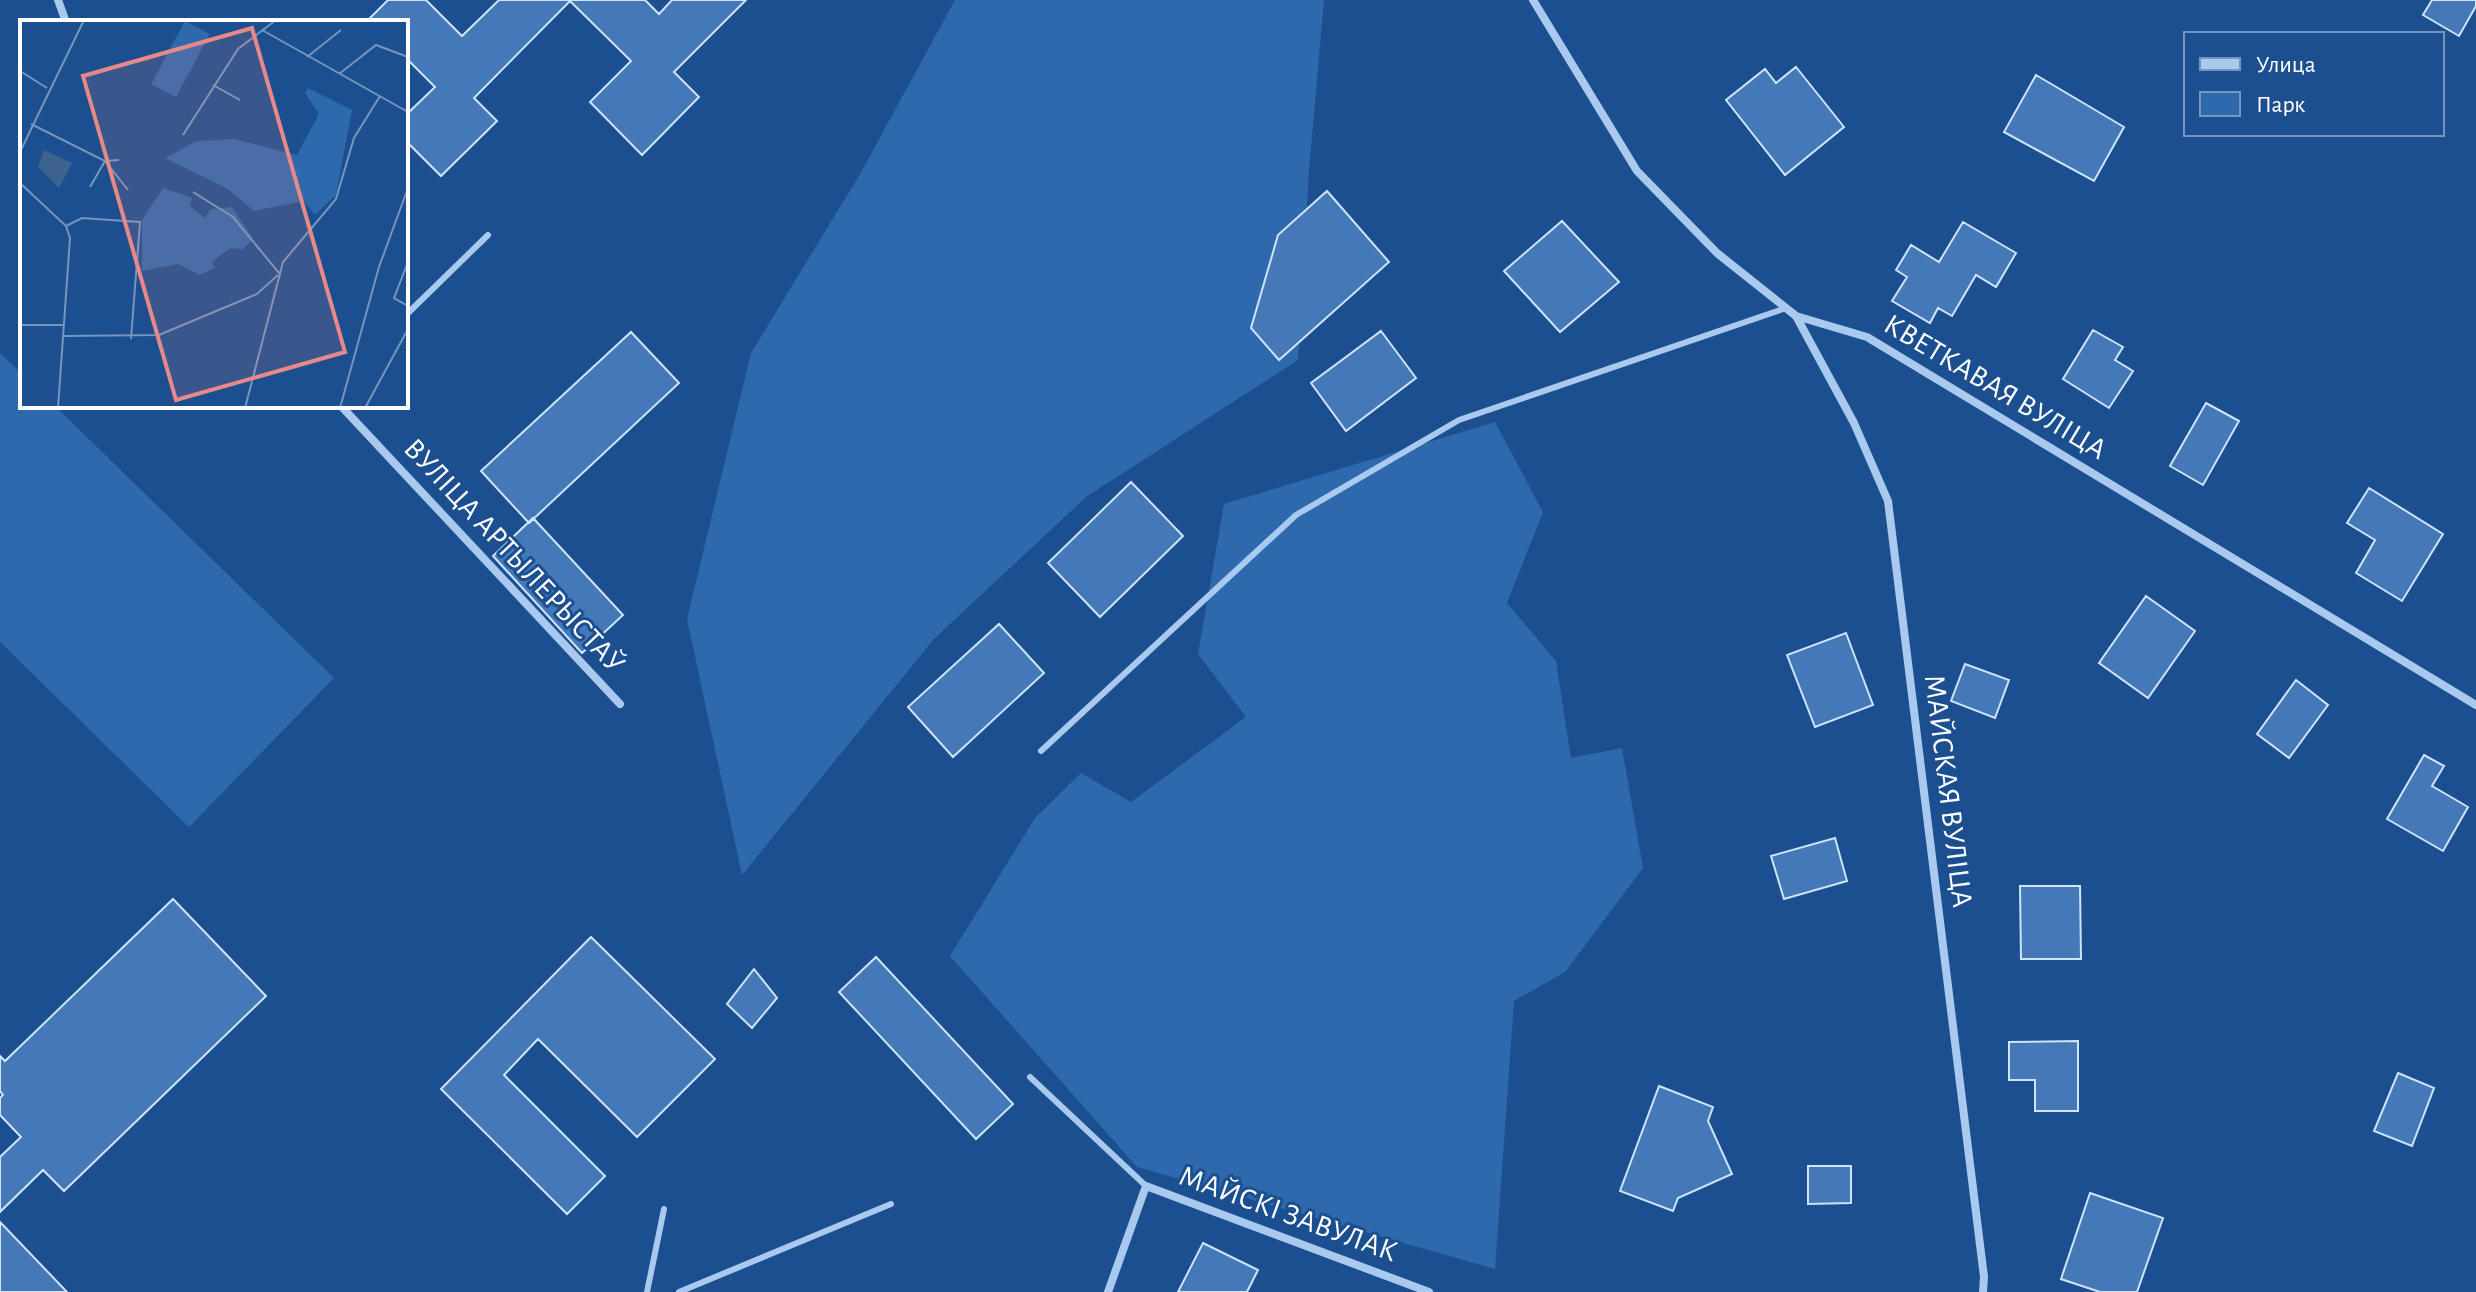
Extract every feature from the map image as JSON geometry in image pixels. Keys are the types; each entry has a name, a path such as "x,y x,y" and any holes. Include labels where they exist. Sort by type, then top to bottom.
{"street":[{"path":"58,0 65,20"},
{"name":"КВЕТКАВАЯ ВУЛІЦА","path":"1533,0 1637,171 1717,253 1796,316 1867,337 2476,705"},
{"name":"МАЙСКАЯ ВУЛІЦА","path":"1796,316 1854,423 1888,501 1983,1292"},
{"name":"ВУЛІЦА АРТЫЛЕРЫСТАЎ","path":"343,408 620,704"},
{"name":"МАЙСКІ ЗАВУЛАК","path":"1108,1292 1146,1186 1429,1292"}],"lane":[{"path":"408,313 488,235"},
{"path":"1041,751 1296,515 1459,420 1786,308"},
{"path":"1030,1077 1146,1186"},
{"path":"679,1292 891,1204"},
{"path":"647,1292 664,1209"}],"green space":[{"path":"955,0 1324,0 1309,170 1298,360 1086,497 934,639 742,875 687,619 751,353 860,174"},
{"path":"0,353 20,372 20,408 57,408 334,678 189,827 0,642"},
{"path":"1495,422 1543,512 1507,603 1556,661 1571,758 1622,748 1643,868 1565,972 1514,1001 1495,1269 1137,1167 950,956 1035,818 1081,773 1131,802 1246,717 1198,654 1224,504"}],"building":[{"path":"388,0 426,0 462,36 499,0 645,0 659,14 672,0 746,0 674,72 699,97 642,155 590,102 631,61 570,1 474,98 497,121 441,176 408,143 408,113 435,87 408,60 408,20 368,20"},
{"path":"2432,0 2476,0 2476,6 2459,36 2423,15"},
{"path":"1796,67 1844,127 1785,175 1726,100 1765,69 1776,83"},
{"path":"2036,75 2124,127 2094,181 2004,132"},
{"path":"1327,191 1389,262 1279,360 1251,328 1278,235"},
{"path":"1562,221 1619,282 1560,332 1504,271"},
{"path":"1963,222 2016,253 1996,287 1976,275 1952,316 1938,308 1930,323 1892,301 1907,277 1896,270 1911,245 1939,262"},
{"path":"2093,330 2123,347 2115,360 2133,371 2109,408 2063,379"},
{"path":"1381,331 1416,378 1346,431 1311,383"},
{"path":"631,332 679,383 529,523 481,471"},
{"path":"2206,403 2239,421 2203,485 2170,466"},
{"path":"1131,482 1183,536 1100,617 1048,563"},
{"path":"2369,488 2443,534 2402,601 2356,573 2375,540 2347,523"},
{"path":"533,518 623,615 582,653 493,556"},
{"path":"2146,596 2195,631 2148,698 2099,663"},
{"path":"999,624 1044,673 953,757 908,707"},
{"path":"1846,633 1873,705 1815,727 1787,655"},
{"path":"1965,664 2009,680 1995,718 1951,701"},
{"path":"2296,680 2328,705 2289,758 2257,734"},
{"path":"2424,755 2444,766 2432,786 2468,807 2443,851 2387,819"},
{"path":"1835,838 1847,881 1784,899 1771,856"},
{"path":"2020,886 2080,886 2081,959 2021,959"},
{"path":"173,899 266,996 64,1191 43,1170 0,1212 0,1157 21,1137 0,1115 0,1098 3,1095 0,1091 0,1056 5,1061"},
{"path":"591,937 715,1059 637,1137 538,1039 504,1075 605,1176 567,1214 441,1089"},
{"path":"876,957 1013,1104 976,1139 839,992"},
{"path":"754,969 777,998 752,1028 727,1004"},
{"path":"2078,1041 2078,1111 2035,1111 2035,1080 2009,1080 2009,1042"},
{"path":"2398,1073 2434,1088 2412,1146 2374,1131"},
{"path":"1659,1086 1713,1107 1708,1121 1732,1174 1678,1198 1673,1211 1620,1191"},
{"path":"1808,1166 1851,1166 1851,1203 1808,1204"},
{"path":"2090,1193 2163,1218 2137,1292 2100,1292 2061,1279"},
{"path":"0,1222 67,1292 0,1292"},
{"path":"1203,1243 1258,1270 1247,1292 1178,1292"}]}
